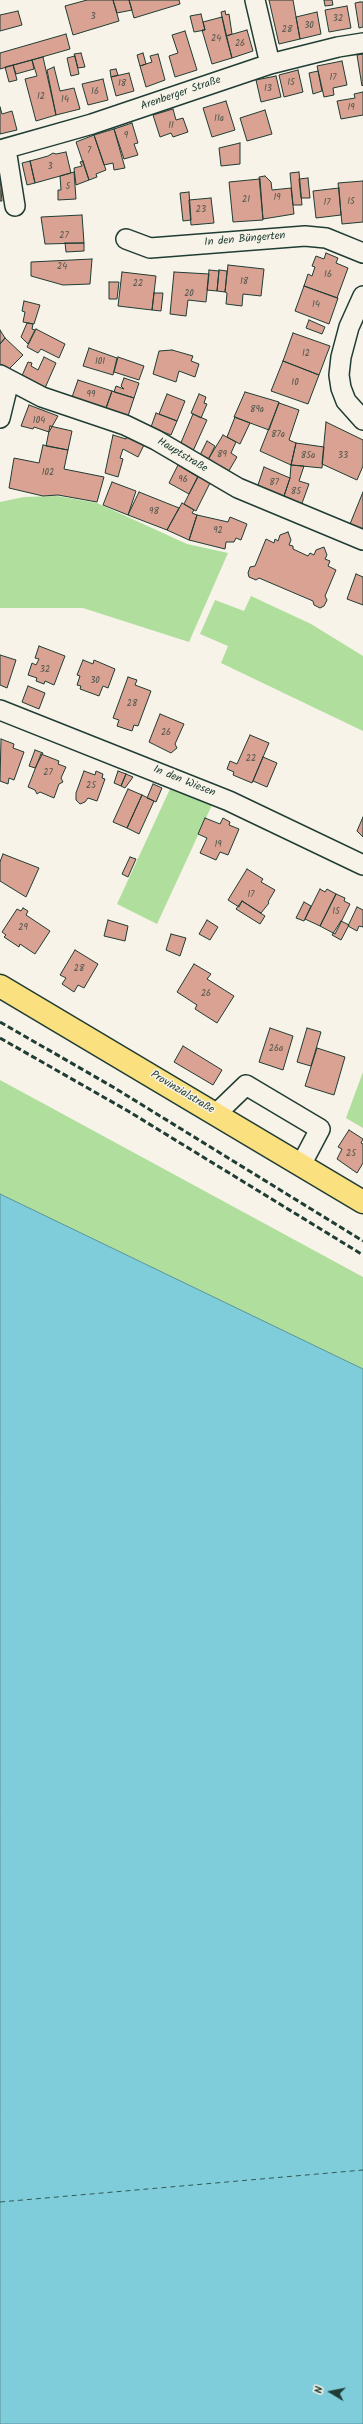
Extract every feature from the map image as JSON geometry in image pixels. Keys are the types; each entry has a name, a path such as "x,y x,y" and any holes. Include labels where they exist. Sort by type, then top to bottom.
{"main road":[{"name":"Provinzialstraße","path":"0,986 363,1202"}],"street":[{"path":"255,0 270,64"},
{"name":"Arenberger Straße","path":"3,149 92,124 270,64 363,42"},
{"path":"3,149 15,206"},
{"name":"In den Büngerten","path":"126,239 150,248 305,236 326,238 363,253"},
{"path":"359,416 341,388 339,375 341,357 349,327 363,296"},
{"path":"0,418 5,378"},
{"name":"Hauptstraße","path":"5,378 42,397 125,425 156,440 238,488 363,540"},
{"name":"In den Wiesen","path":"0,710 229,801 363,865"},
{"path":"216,1114 246,1085 320,1129 301,1165"}],"green space":[{"path":"57,496 97,503 187,544 228,553 189,642 83,608 0,608 0,502 24,497"},
{"path":"251,596 311,624 363,656 363,731 221,663 228,646 200,634 215,600 244,611"},
{"path":"170,789 212,805 157,924 117,904"},
{"path":"363,1072 363,1128 346,1118"},
{"path":"0,1080 363,1277 363,1369 0,1194"}],"water":[{"path":"0,1194 363,1369 363,2424 0,2424"}],"building":[{"path":"87,0 113,0 119,21 73,35 65,6"},
{"path":"113,0 129,0 132,10 117,13"},
{"path":"129,0 179,0 180,4 134,18"},
{"path":"269,0 293,0 300,39 279,44"},
{"path":"324,0 332,0 333,5 325,6"},
{"path":"363,2 363,27 359,28 355,3"},
{"path":"347,6 351,28 329,32 325,10"},
{"path":"18,11 22,25 0,31 0,15"},
{"path":"225,11 226,15 229,14 232,34 226,36 221,12"},
{"path":"317,12 321,34 300,39 296,17"},
{"path":"201,14 205,30 194,32 190,16"},
{"path":"222,17 232,58 212,64 202,30 205,30 203,22"},
{"path":"247,30 253,51 232,58 226,36"},
{"path":"185,31 197,70 175,77 169,56 178,53 172,35"},
{"path":"66,34 70,49 0,69 0,53"},
{"path":"81,53 85,67 78,68 74,54"},
{"path":"143,53 146,64 140,66 137,55"},
{"path":"158,54 165,80 146,87 140,66 152,62 150,56"},
{"path":"363,54 363,85 362,86 357,55"},
{"path":"75,56 79,74 71,76 67,58"},
{"path":"43,57 56,115 36,121 25,79 37,76 32,60"},
{"path":"32,60 34,69 16,74 13,65"},
{"path":"342,61 347,85 333,88 334,95 324,97 317,66"},
{"path":"13,65 17,80 9,82 5,67"},
{"path":"54,67 60,91 74,88 80,109 56,115 47,70"},
{"path":"116,69 118,75 111,77 110,70"},
{"path":"298,70 303,92 284,97 279,75"},
{"path":"318,71 322,91 313,94 309,73"},
{"path":"129,73 134,91 116,96 111,77"},
{"path":"276,76 281,97 261,102 256,80"},
{"path":"103,79 108,100 88,105 82,84"},
{"path":"363,92 363,115 341,119 337,101 355,98 354,94"},
{"path":"226,101 235,130 212,137 203,108"},
{"path":"0,107 2,114 12,111 17,130 0,134"},
{"path":"173,109 176,120 183,118 188,132 173,137 171,133 160,137 153,115"},
{"path":"265,110 272,134 247,141 240,118"},
{"path":"132,123 138,143 134,144 138,155 124,159 114,129"},
{"path":"114,129 125,168 114,170 113,163 104,165 94,135"},
{"path":"94,135 106,170 96,174 97,177 89,180 76,142"},
{"path":"240,143 240,164 221,166 219,148"},
{"path":"66,152 71,173 35,183 30,161 53,153 56,154"},
{"path":"30,161 35,183 27,185 22,163"},
{"path":"83,161 89,180 76,185 74,168 82,166 80,162"},
{"path":"74,172 76,199 58,200 58,190 61,190 60,176"},
{"path":"299,172 302,205 293,205 290,173"},
{"path":"265,176 271,182 272,190 291,188 294,214 263,219 259,177"},
{"path":"308,178 310,198 301,198 299,179"},
{"path":"260,179 263,220 233,222 229,182"},
{"path":"363,181 363,222 342,224 338,183"},
{"path":"0,183 3,188 1,191 2,201 0,201"},
{"path":"339,188 341,215 316,218 313,191"},
{"path":"189,192 191,220 183,221 180,193"},
{"path":"211,198 214,223 191,225 189,200"},
{"path":"82,215 84,243 45,244 41,217"},
{"path":"65,243 84,243 84,251 66,252"},
{"path":"326,253 338,258 336,263 348,268 337,298 304,286 308,274 312,276 315,267 312,266 316,256 324,259"},
{"path":"92,259 90,284 63,285 31,276 31,262"},
{"path":"228,265 264,269 261,296 243,294 242,306 226,304 227,293 225,292"},
{"path":"209,270 219,271 217,291 207,290"},
{"path":"219,270 227,271 225,292 217,291"},
{"path":"122,272 156,276 152,310 118,306"},
{"path":"174,272 209,274 206,302 188,300 186,316 170,314"},
{"path":"109,282 119,282 117,299 109,299"},
{"path":"304,286 338,298 329,324 295,311"},
{"path":"154,293 163,293 161,311 152,310"},
{"path":"24,301 40,305 34,324 23,322 25,312 22,311"},
{"path":"309,320 325,327 322,334 306,328"},
{"path":"27,323 33,324 32,329 35,330 28,344 21,337"},
{"path":"36,329 65,344 59,358 41,349 38,353 27,347"},
{"path":"0,330 5,338 0,344"},
{"path":"293,333 330,346 319,375 283,361"},
{"path":"5,338 23,355 7,371 0,364 0,344"},
{"path":"89,348 117,358 113,375 83,366"},
{"path":"172,350 193,356 191,361 199,364 195,377 179,371 176,382 153,374 159,351"},
{"path":"44,357 56,363 45,388 21,378 28,362 32,363 31,366 38,370"},
{"path":"118,357 144,366 139,380 114,372"},
{"path":"283,361 319,375 308,404 271,391"},
{"path":"124,378 139,383 134,398 114,392 116,386 124,389 121,386"},
{"path":"78,380 112,391 105,411 71,400"},
{"path":"112,391 134,398 127,419 105,411"},
{"path":"245,392 279,402 269,430 234,417"},
{"path":"167,394 185,401 177,421 159,414"},
{"path":"199,394 206,397 204,403 207,404 201,418 191,413"},
{"path":"279,403 299,410 289,440 296,443 291,465 260,451"},
{"path":"29,405 58,416 49,432 34,427 33,429 21,426"},
{"path":"156,413 177,421 171,435 151,427"},
{"path":"193,414 207,420 193,451 180,445"},
{"path":"235,417 250,423 240,444 227,437"},
{"path":"326,422 363,440 363,466 357,480 322,464"},
{"path":"50,426 72,431 68,450 46,446"},
{"path":"113,435 126,439 128,435 145,443 138,457 123,449 120,458 123,459 118,477 105,473"},
{"path":"223,435 236,442 231,453 237,457 227,474 206,463"},
{"path":"207,441 215,446 208,460 200,455"},
{"path":"296,443 324,447 322,468 291,465"},
{"path":"43,445 68,450 64,469 104,477 97,502 58,495 43,496 9,488 14,458 39,463"},
{"path":"178,465 198,477 189,494 169,483"},
{"path":"291,465 304,466 299,481 309,484 301,506 283,499 290,478"},
{"path":"264,467 290,478 283,499 257,488"},
{"path":"199,474 211,481 196,511 184,504"},
{"path":"112,482 136,491 128,515 103,505"},
{"path":"139,492 179,508 167,530 128,515"},
{"path":"363,492 363,529 350,524"},
{"path":"182,503 194,510 192,513 197,515 189,540 167,530"},
{"path":"197,515 228,522 230,517 247,524 241,540 236,538 234,542 226,542 225,549 189,540"},
{"path":"288,532 291,540 289,545 293,546 293,549 308,556 310,553 314,555 316,550 324,547 327,555 325,559 330,561 328,566 336,570 325,596 327,600 324,606 320,608 314,605 313,601 259,578 256,580 249,577 248,573 250,567 255,566 266,539 274,543 275,539 278,541 280,535"},
{"path":"356,574 363,577 363,605 347,599"},
{"path":"39,646 65,656 54,685 45,681 44,684 36,681 37,678 28,675 32,663 36,665 39,659 35,658"},
{"path":"0,655 16,660 7,688 0,685"},
{"path":"83,660 93,664 94,660 115,669 108,688 103,686 99,696 80,689 81,686 77,685 80,676 77,675"},
{"path":"128,677 137,680 135,685 151,691 138,726 134,725 132,731 117,726 119,720 113,718"},
{"path":"28,686 45,693 39,709 22,702"},
{"path":"160,714 184,724 175,744 177,748 171,753 149,742"},
{"path":"250,735 269,743 252,783 233,775 234,772 227,769 230,761 237,764"},
{"path":"1,739 14,744 13,748 24,752 14,780 9,778 8,784 0,781"},
{"path":"35,750 43,753 35,768 29,766"},
{"path":"41,754 59,761 58,764 66,767 61,778 63,782 59,784 54,798 40,792 37,794 35,790 28,787"},
{"path":"263,757 277,763 267,787 253,781"},
{"path":"84,771 95,775 96,771 103,774 102,778 105,779 97,801 88,798 85,802 80,804 76,800 76,793"},
{"path":"118,771 126,774 121,786 114,783"},
{"path":"126,774 133,777 125,788 121,786"},
{"path":"153,784 162,788 156,802 147,798"},
{"path":"128,789 142,795 127,828 113,822"},
{"path":"142,795 154,801 139,834 127,828"},
{"path":"363,817 363,837 357,831"},
{"path":"205,818 220,824 223,818 230,822 229,825 239,829 228,855 220,852 216,860 200,853 207,838 198,834"},
{"path":"3,854 39,868 26,897 0,881 0,862"},
{"path":"130,857 136,859 128,877 122,874"},
{"path":"247,869 263,879 261,882 275,890 268,902 269,903 261,913 242,901 239,907 228,900"},
{"path":"320,889 325,892 327,889 336,894 320,926 305,919"},
{"path":"336,894 345,898 344,901 350,904 335,934 320,926"},
{"path":"242,901 265,916 260,924 236,909"},
{"path":"304,902 311,906 304,921 296,918"},
{"path":"357,907 363,910 363,927 359,926 357,931 348,926"},
{"path":"23,908 28,911 26,915 50,931 35,954 20,944 19,947 4,937 6,935 2,932 17,909 21,911"},
{"path":"108,920 128,926 125,941 104,936"},
{"path":"207,920 218,927 210,940 199,934"},
{"path":"341,921 349,925 341,940 332,935"},
{"path":"171,934 186,938 180,956 166,950"},
{"path":"75,950 98,964 84,988 78,985 74,992 62,984 66,978 60,975"},
{"path":"194,964 211,974 207,979 234,996 217,1023 195,1009 197,1005 177,992"},
{"path":"270,1028 293,1036 283,1070 259,1062"},
{"path":"307,1028 321,1032 311,1066 297,1062"},
{"path":"183,1046 222,1070 213,1085 174,1062"},
{"path":"317,1048 345,1057 334,1095 305,1086"},
{"path":"349,1130 363,1139 361,1143 363,1144 363,1163 357,1173 337,1159 342,1149 338,1147"}],"ferry route":[{"path":"0,2202 363,2170"}],"railway":[{"path":"0,1022 113,1087 363,1241"},
{"path":"0,1038 128,1111 363,1255"}]}
